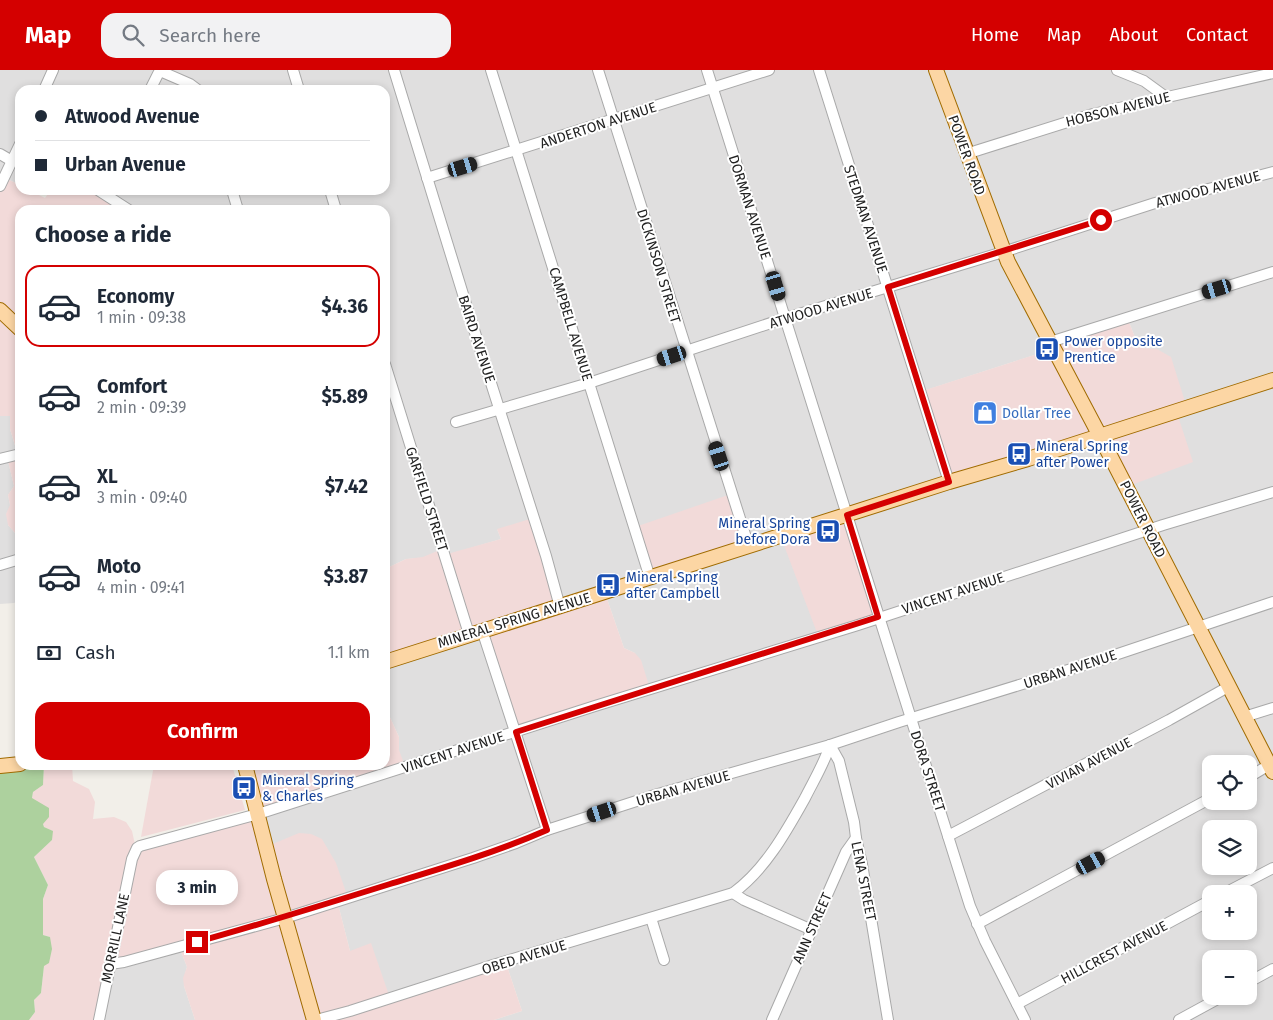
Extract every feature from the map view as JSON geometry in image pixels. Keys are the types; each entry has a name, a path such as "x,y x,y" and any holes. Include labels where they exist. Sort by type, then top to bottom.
{"main road":[{"name":"POWER ROAD","path":"936,70 1003,252 1271,769"},
{"path":"0,310 15,325"},
{"name":"MINERAL SPRING AVENUE","path":"390,660 1273,380"},
{"path":"0,766 15,764"},
{"path":"246,770 285,918 315,1020"}],"street":[{"path":"46,85 53,70"},
{"path":"152,85 160,70 191,85"},
{"path":"292,70 297,85"},
{"name":"BAIRD AVENUE","path":"394,70 546,556 560,607"},
{"name":"CAMPBELL AVENUE","path":"492,70 650,578"},
{"name":"DICKINSON STREET","path":"598,70 749,547"},
{"name":"DORMAN AVENUE","path":"707,70 847,515"},
{"name":"ANDERTON AVENUE","path":"427,178 769,70"},
{"name":"STEDMAN AVENUE","path":"819,70 949,482"},
{"path":"1117,70 1144,81 1166,97"},
{"name":"HOBSON AVENUE","path":"966,154 1093,114 1273,73"},
{"path":"0,154 15,154"},
{"path":"0,186 15,158"},
{"name":"ATWOOD AVENUE","path":"456,422 589,383 786,318 1003,252 1155,203 1273,172"},
{"path":"108,195 122,205"},
{"path":"1050,342 1273,272"},
{"name":"GARFIELD STREET","path":"390,380 445,552 516,732 547,830"},
{"path":"0,459 15,455"},
{"name":"VINCENT AVENUE","path":"133,857 137,848 147,844 258,814 1273,492"},
{"name":"DORA STREET","path":"847,515 977,924 1025,1020"},
{"path":"0,564 15,560"},
{"name":"URBAN AVENUE","path":"110,964 124,962 285,918 473,858 547,830 692,784 830,745 911,718 995,694 1273,602"},
{"name":"VIVIAN AVENUE","path":"948,836 1228,687"},
{"path":"1244,717 1273,708"},
{"name":"LENA STREET","path":"830,745 839,761 854,822 866,882 888,1020"},
{"name":"OBED AVENUE","path":"315,1020 350,1011 493,965 733,893 758,870 778,842 825,761 830,745"},
{"path":"1257,774 1271,769"},
{"path":"977,924 1202,803"},
{"name":"ANN STREET","path":"772,1020 846,852 856,838"},
{"name":"MORRILL LANE","path":"99,1020 133,857"},
{"path":"1240,885 1273,868"},
{"path":"733,893 744,900 812,930"},
{"name":"HILLCREST AVENUE","path":"1017,1004 1202,905"},
{"path":"651,918 664,960"},
{"path":"1257,978 1273,969"},
{"path":"1179,1020 1206,1005"}],"shaded area":[{"path":"0,70 1273,70 1273,1020 494,1020 522,1011 507,966 505,965 391,1001 350,951 338,904 268,846 259,817 371,782 382,770 390,770 390,760 399,750 399,737 390,717 390,662 471,637 635,653 624,648 606,596 568,606 497,529 501,539 447,555 442,549 423,558 406,559 390,567 390,205 116,205 99,195 390,195 390,85 15,85 15,183 5,178 0,187","holes":["1129,322 1136,340 1142,348 1157,349 920,392"]},
{"path":"5,178 15,183 15,195 39,195 45,198 47,195 99,195 116,205 15,205 15,445 10,429 10,416 0,416 0,187"},
{"path":"1129,322 1136,340 1142,348 1157,349 1171,357 1187,408 1178,416 1193,462 1126,487 1101,440 951,484 919,392 1053,349 1052,344"},
{"path":"0,416 10,416 10,429 15,446 15,458 8,461 14,486 8,495 10,505 8,525 15,533 15,602 0,604"},
{"path":"15,457 15,533 8,525 6,514 10,505 8,495 14,486 8,461"},
{"path":"731,494 749,548 651,578 638,526"},
{"path":"533,518 560,605 606,596 624,648 635,653 641,660 651,692 517,734 485,636 390,663 390,567 406,559 423,557 442,549 447,554 501,539 497,529"},
{"path":"847,518 880,620 819,638 782,540"},
{"path":"390,717 399,737 399,750 406,769 259,815 268,846 299,833 311,834 322,839 336,863 348,898 338,904 350,951 371,943 391,1001 465,977 507,966 522,1011 494,1020 195,1020 184,986 183,978 187,967 180,949 112,968 100,1020 29,1020 35,1012 34,1000 41,993 50,937 43,935 43,899 48,885 34,857 52,840 52,831 44,827 32,798 33,792 43,785 44,770 72,770 73,781 89,789 95,802 93,819 114,817 126,822 132,831 136,849 251,817 245,770 390,770"},
{"path":"153,770 233,770 245,810 141,837"},
{"path":"180,949 187,967 184,986 195,1020 100,1020 112,968"}],"green space":[{"path":"15,766 15,770 44,770 43,785 33,792 32,798 49,808 49,817 43,824 44,827 53,831 52,840 34,857 48,885 43,899 43,935 50,937 52,949 49,963 44,966 41,993 34,1000 35,1012 29,1020 0,1020 0,767"}],"place":[{"name":"Power opposite Prentice","path":"1047,349"},
{"name":"Dollar Tree","path":"985,413"},
{"name":"Mineral Spring after Power","path":"1019,454"},
{"name":"Mineral Spring before Dora","path":"828,531"},
{"name":"Mineral Spring after Campbell","path":"608,585"},
{"name":"Mineral Spring & Charles","path":"244,788"}],"route":[{"path":"197,942 285,918 442,868 516,843 547,830 516,732 858,625 878,617 847,515 949,482 888,287 1101,220"}]}
